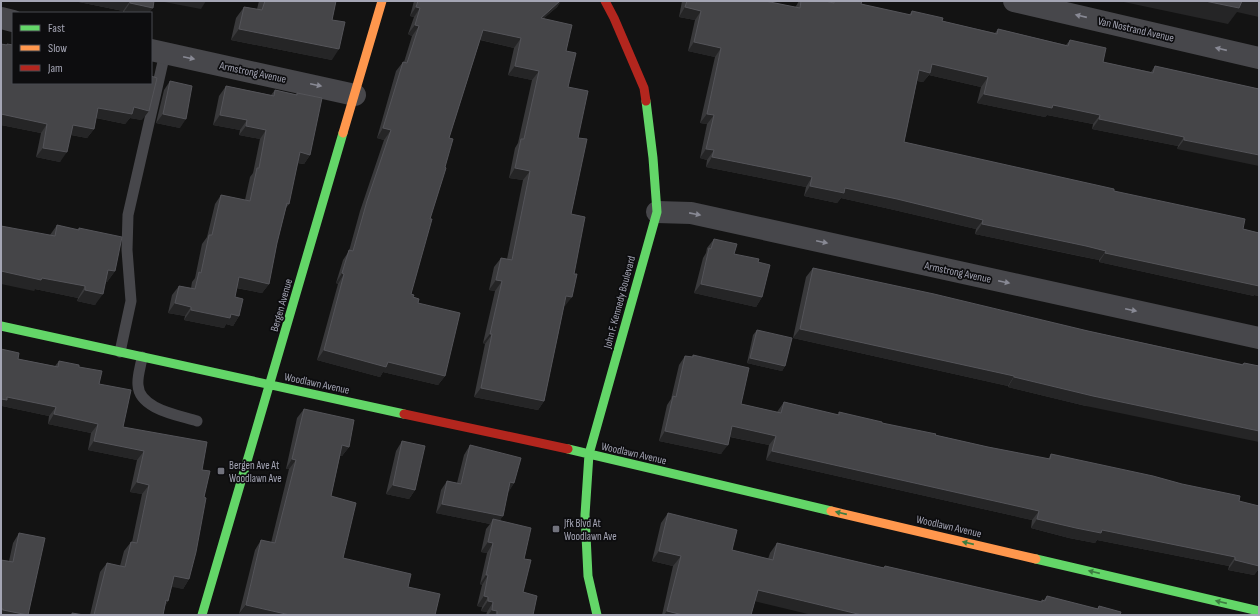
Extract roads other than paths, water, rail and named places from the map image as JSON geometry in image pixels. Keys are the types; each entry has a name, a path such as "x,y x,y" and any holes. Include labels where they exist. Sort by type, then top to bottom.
{"street":[{"name":"Bergen Avenue","path":"202,615 382,1"},
{"name":"John F. Kennedy Boulevard","path":"597,615 588,576 585,515 589,454 656,212 652,158 644,88 614,18 605,1"},
{"name":"Van Nostrand Avenue","path":"1014,1 1259,58"},
{"path":"1,18 12,20"},
{"name":"Armstrong Avenue","path":"158,52 355,95"},
{"name":"Armstrong Avenue","path":"656,212 691,213 1259,338"},
{"name":"Woodlawn Avenue","path":"1,326 589,454 1259,610"}],"lane":[{"path":"120,352 131,301 127,250 128,215 158,52"},
{"path":"142,357 138,385 144,400 158,409 197,421"}],"place":[{"name":"Bergen Ave At Woodlawn Ave","path":"221,471"},
{"name":"Jfk Blvd At Woodlawn Ave","path":"556,529"}]}
